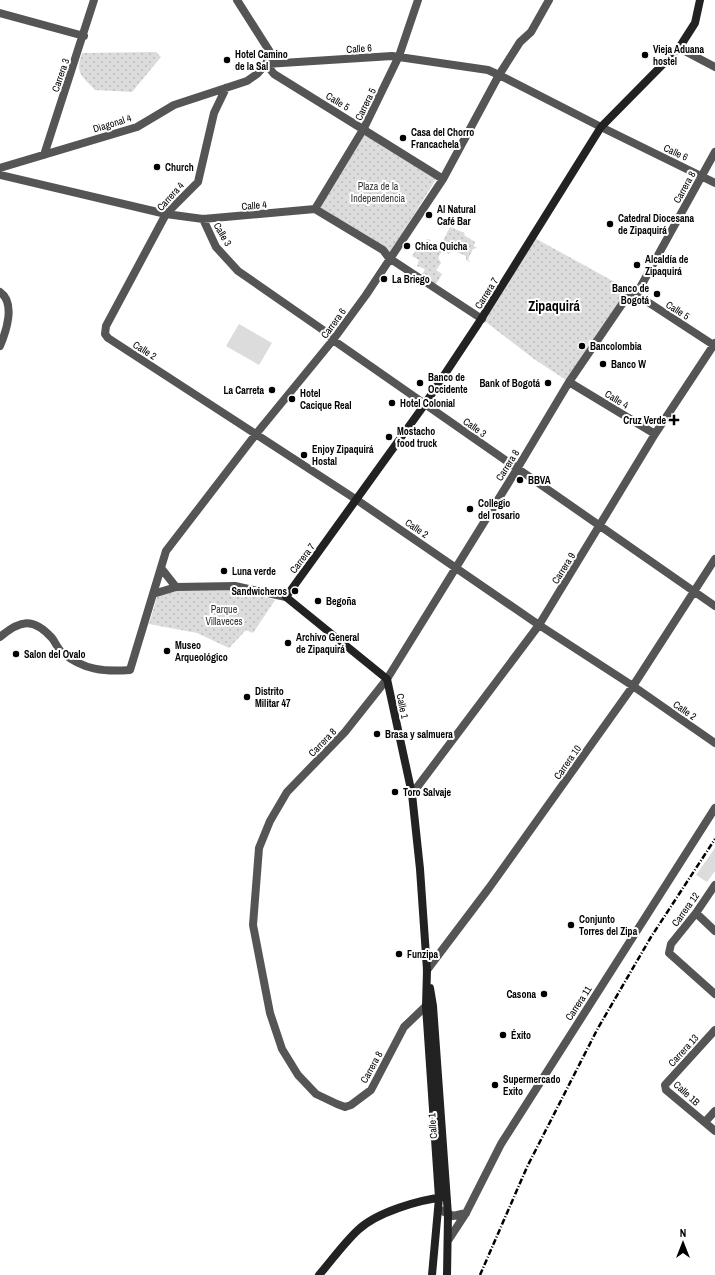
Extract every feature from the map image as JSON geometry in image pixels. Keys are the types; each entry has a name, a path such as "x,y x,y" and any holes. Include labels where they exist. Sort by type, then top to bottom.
{"street":[{"name":"Carrera 3","path":"44,155 84,36 94,0"},
{"path":"226,88 247,81 257,74 266,64 270,52 237,0"},
{"name":"Carrera 5","path":"315,209 364,128 399,56 418,0"},
{"path":"500,75 520,42 531,32 549,0"},
{"name":"Carrera 7","path":"286,598 425,404 482,319 601,128 679,48 695,23 700,0"},
{"path":"0,13 84,36"},
{"path":"679,48 715,67"},
{"name":"Calle 6","path":"266,64 399,56 488,70 601,128 703,175 715,183"},
{"name":"Calle 5","path":"266,64 274,74 364,128 443,179"},
{"name":"Carrera 6","path":"0,637 13,626 28,622 43,628 53,639 62,653 86,668 107,672 130,670 166,551 256,434 333,340 443,179 500,75"},
{"name":"Diagonal 4","path":"0,168 137,126 174,105 226,88"},
{"name":"Carrera 4","path":"105,334 106,326 166,214 198,182 214,113 226,88"},
{"name":"Carrera 8","path":"426,1006 404,1027 370,1090 351,1106 345,1107 336,1104 316,1094 298,1075 282,1050 270,1013 253,925 259,848 270,821 287,792 345,732 387,679 569,382 633,293 715,152"},
{"name":"Calle 4","path":"0,175 166,214 203,219 315,209"},
{"path":"315,209 383,250 389,258 482,319"},
{"name":"Calle 3","path":"203,219 216,247 238,271 323,330 333,340 517,469 601,525 715,606"},
{"path":"0,292 3,294 9,308 5,334 0,346"},
{"name":"Calle 5","path":"633,293 715,344"},
{"name":"Calle 2","path":"105,334 108,338 357,500 539,625 633,686 715,743"},
{"name":"Carrera 9","path":"412,794 539,625 655,434 715,344"},
{"name":"Calle 4","path":"569,382 655,434"},
{"name":"Carrera 10","path":"427,973 633,686 715,559"},
{"path":"161,568 176,586"},
{"path":"153,594 176,586 235,586 286,598 387,679"},
{"name":"Calle 1","path":"387,679 412,794 420,869 427,973 426,1006 443,1197 448,1215 449,1239 447,1275"},
{"name":"Carrera 11","path":"449,1239 466,1213 501,1144 715,808"},
{"name":"Carrera 12","path":"715,885 696,913 671,944 669,953 715,994"},
{"path":"696,913 715,931"},
{"name":"Calle 1","path":"427,973 433,1006 443,1197 432,1275"},
{"name":"Carrera 13","path":"665,1084 715,1030"},
{"name":"Calle 1B","path":"665,1084 666,1090 715,1131"},
{"path":"705,1122 715,1111"},
{"path":"319,1275 358,1229 379,1216 397,1209 443,1197"},
{"path":"440,1210 448,1215 458,1216 466,1213"}],"green space":[{"path":"156,52 161,57 132,92 95,90 83,77 79,70 82,53"},
{"name":"Plaza de la Independencia","path":"366,131 438,176 390,253 317,208"},
{"path":"450,227 465,233 464,235 475,242 474,246 477,248 473,249 468,259 470,262 466,260 466,256 452,250 449,254 442,251 438,258 441,263 436,270 442,274 435,286 421,277 425,269 417,266 419,260 412,256 420,244 424,244 427,239 431,240 426,249 437,252"},
{"path":"533,237 631,291 569,382 534,359 482,319"},
{"path":"239,324 272,343 259,365 226,346"},
{"name":"Parque Villaveces","path":"174,589 235,589 275,600 253,633 246,630 229,648 197,633 149,624 157,597"},
{"path":"715,848 715,871 707,882 696,875"}],"railway":[{"path":"480,1275 527,1167 598,1028 651,937 715,839"}],"place":[{"name":"Vieja Aduana hostel","path":"645,55"},
{"name":"Hotel Camino de la Sal","path":"227,60"},
{"name":"Casa del Chorro Francachela","path":"403,138"},
{"name":"Church","path":"157,167"},
{"name":"Al Natural Café Bar","path":"429,215"},
{"name":"Catedral Diocesana de Zipaquirá","path":"610,224"},
{"name":"Chica Quicha","path":"407,246"},
{"name":"Alcaldía de Zipaquirá","path":"637,265"},
{"name":"La Briego","path":"384,279"},
{"name":"Banco de Bogotá","path":"657,294"},
{"name":"Bancolombia","path":"582,346"},
{"name":"Banco W","path":"603,364"},
{"name":"Banco de Occidente","path":"420,383"},
{"name":"Bank of Bogotá","path":"548,383"},
{"name":"La Carreta","path":"272,390"},
{"name":"Hotel Cacique Real","path":"292,399"},
{"name":"Hotel Colonial","path":"392,403"},
{"name":"Cruz Verde","path":"674,420"},
{"name":"Mostacho food truck","path":"389,437"},
{"name":"Enjoy Zipaquirá Hostal","path":"304,455"},
{"name":"BBVA","path":"520,480"},
{"name":"Collegio del rosario","path":"470,509"},
{"name":"Luna verde","path":"224,571"},
{"name":"Sandwicheros","path":"295,591"},
{"name":"Begoña","path":"318,601"},
{"name":"Archivo General de Zipaquirá","path":"288,643"},
{"name":"Museo Arqueológico","path":"167,651"},
{"name":"Salon del Ovalo","path":"16,654"},
{"name":"Distrito Militar 47","path":"247,697"},
{"name":"Brasa y salmuera","path":"377,734"},
{"name":"Toro Salvaje","path":"395,792"},
{"name":"Conjunto Torres del Zipa","path":"571,925"},
{"name":"Funzipa","path":"399,954"},
{"name":"Casona","path":"544,994"},
{"name":"Éxito","path":"503,1035"},
{"name":"Supermercado Exito","path":"495,1085"}],"district":[{"name":"Zipaquirá","path":"554,306"}]}
